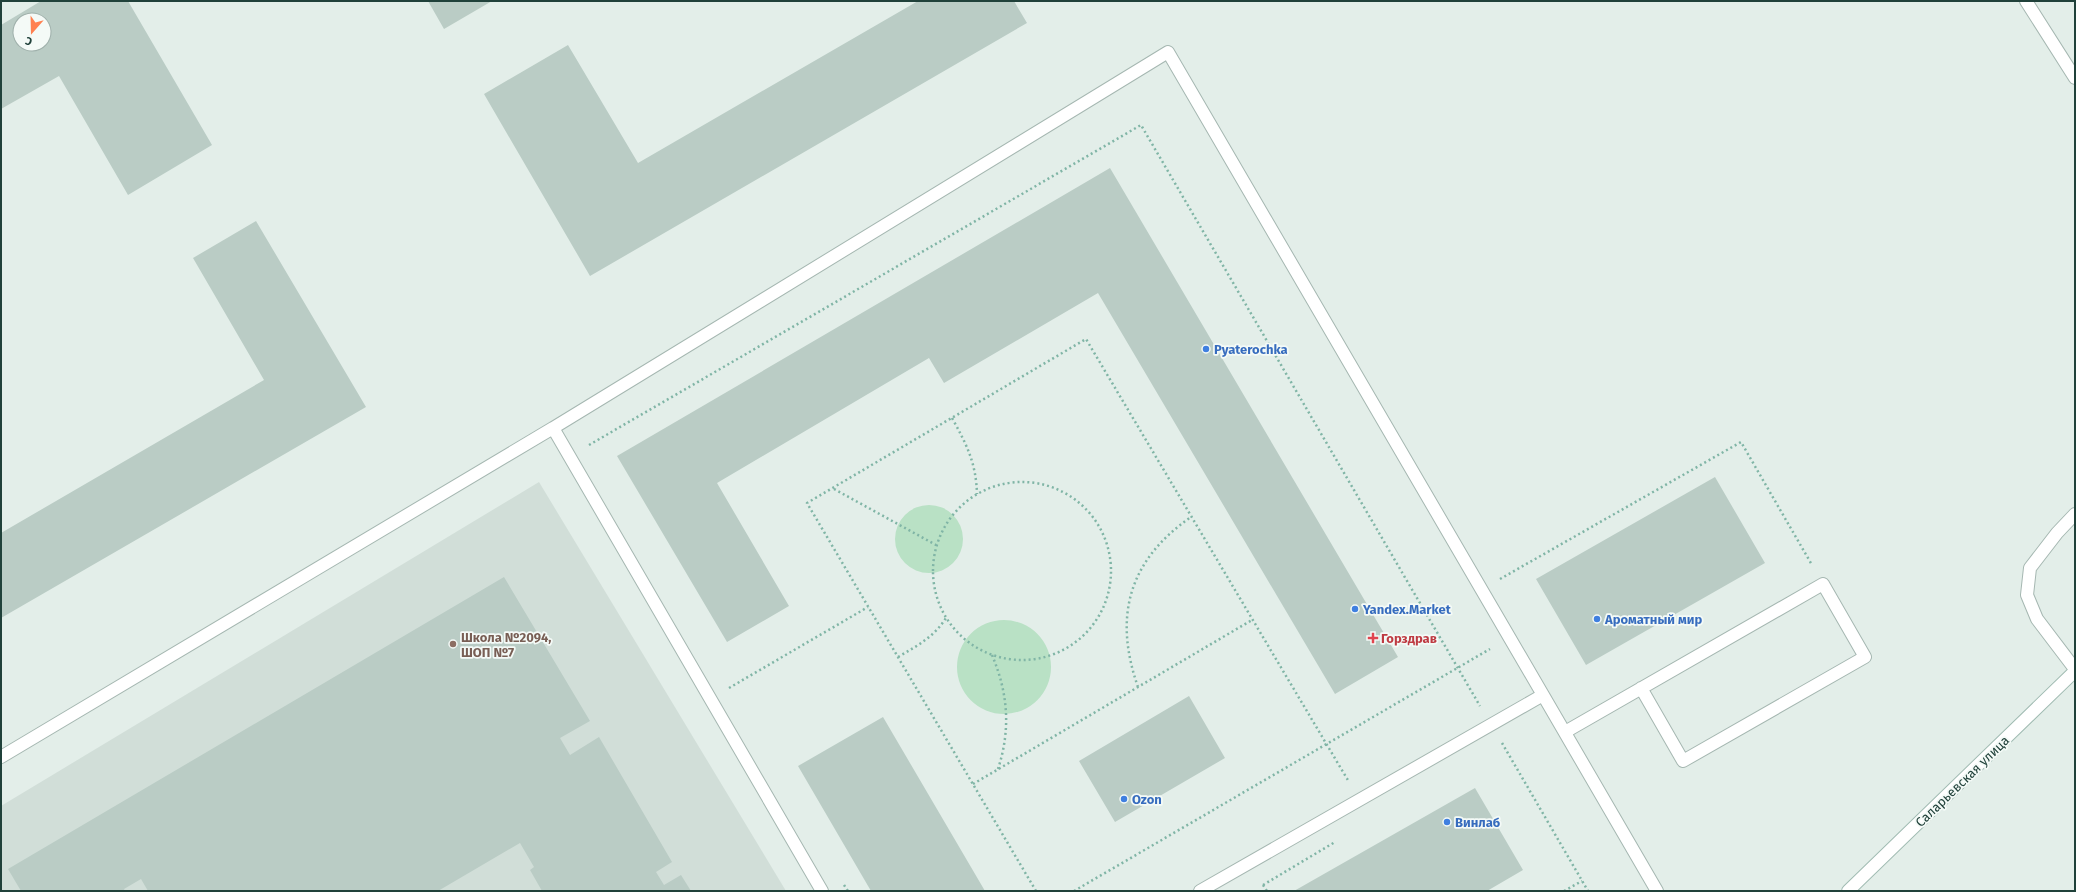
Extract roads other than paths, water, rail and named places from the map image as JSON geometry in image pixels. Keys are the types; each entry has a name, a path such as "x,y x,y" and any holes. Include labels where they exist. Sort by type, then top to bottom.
{"street":[{"path":"2026,1 2075,78"},
{"path":"1,757 553,428 1168,52 1657,891"},
{"path":"553,428 822,891"},
{"path":"2075,514 2057,533 2030,568 2027,596 2037,619 2075,670"},
{"path":"1565,732 1641,688 1823,584 1865,657 1683,761 1641,688"},
{"name":"Саларьевская улица","path":"1848,891 2075,670"},
{"path":"1200,891 1543,695"}],"place":[{"name":"Pyaterochka","path":"1206,349"},
{"name":"Yandex.Market","path":"1355,609"},
{"name":"Ароматный мир","path":"1597,619"},
{"name":"Горздрав","path":"1373,638"},
{"name":"Школа №2094, ШОП №7","path":"453,644"},
{"name":"Ozon","path":"1124,799"},
{"name":"Винлаб","path":"1447,822"}]}
